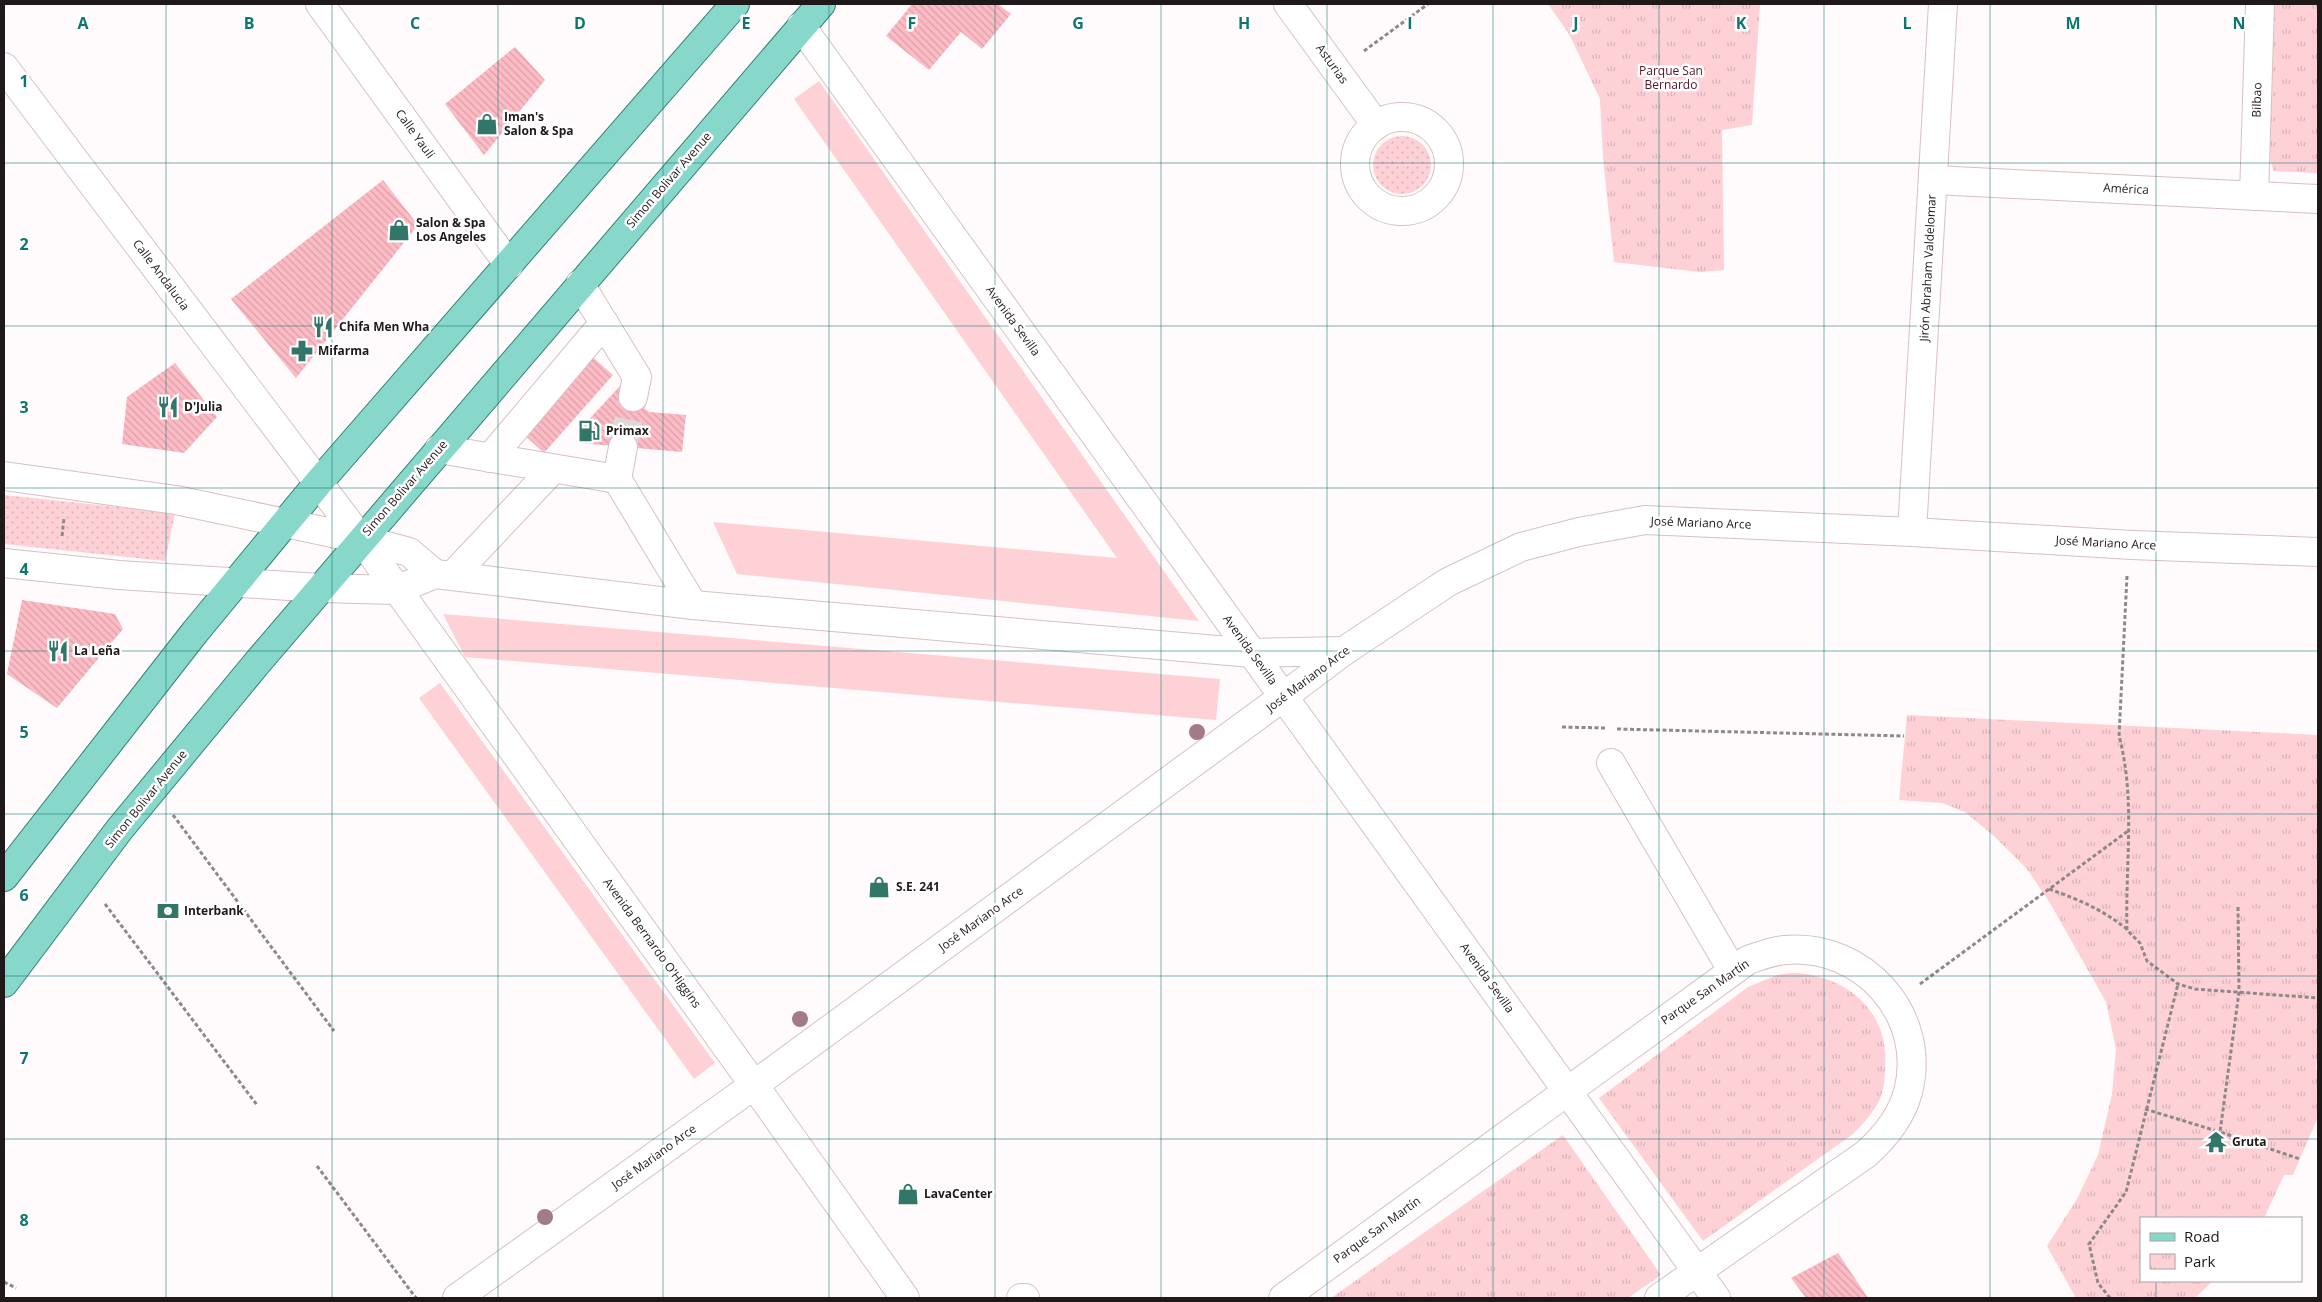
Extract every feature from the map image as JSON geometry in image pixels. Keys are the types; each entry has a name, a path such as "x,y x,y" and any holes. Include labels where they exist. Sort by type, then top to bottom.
{"main road":[{"path":"4,877 235,582 319,482 735,4"},
{"name":"Simon Bolivar Avenue","path":"4,983 84,876 153,789 320,588 821,4"}],"street":[{"name":"Calle Yauli","path":"320,4 509,265"},
{"name":"Asturias","path":"1288,4 1376,124"},
{"name":"Jirón Abraham Valdelomar","path":"1912,532 1943,4"},
{"name":"Bilbao","path":"2254,196 2260,4"},
{"name":"Avenida Sevilla","path":"801,26 1716,1298"},
{"name":"Calle Andalucia","path":"4,67 361,539"},
{"name":"América","path":"1934,180 2318,199"},
{"path":"580,284 637,376 633,397"},
{"path":"490,458 604,323"},
{"path":"623,447 617,479 693,605"},
{"path":"439,449 617,479"},
{"path":"444,575 553,468"},
{"path":"4,476 176,500 361,539 409,552 444,575"},
{"name":"José Mariano Arce","path":"457,1298 754,1085 1283,697 1344,650 1448,582 1520,547 1579,532 1645,520 1912,532 2132,545 2318,552"},
{"name":"Avenida Bernardo O'Higgins","path":"361,539 905,1298"},
{"path":"4,563 118,575 320,588 396,590 444,575 693,605 1252,653 1344,650"},
{"path":"1611,763 1732,970"},
{"name":"Parque San Martín","path":"1283,1298 1748,960 1783,950 1821,952 1838,956 1862,970 1883,988 1903,1019 1911,1054 1908,1091 1892,1126 1866,1154 1658,1298"}],"path":[{"path":"1337,71 1428,4"},
{"path":"59,569 68,485"},
{"path":"2127,930 2129,830 2125,757 2119,736 2127,567 2132,545"},
{"path":"1562,727 1904,736"},
{"path":"153,789 334,1031"},
{"path":"1894,1003 2129,830"},
{"path":"84,876 257,1106"},
{"path":"2049,889 2084,901 2107,913 2140,943 2147,961 2178,984 2195,989 2318,998"},
{"path":"2220,1132 2239,992 2238,907"},
{"path":"2110,1298 2098,1282 2089,1244 2126,1192 2178,984"},
{"path":"2146,1109 2300,1159"},
{"path":"317,1166 416,1298"},
{"path":"4,1282 16,1288"}],"green space":[{"name":"Parque San Bernardo","path":"1548,4 1760,4 1752,125 1722,130 1724,270 1700,272 1614,262 1603,158 1600,99 1569,34"},
{"path":"2273,4 2318,4 2318,173 2274,171 2265,149"},
{"path":"819,81 1199,621 737,574 713,522 1117,558 794,99"},
{"path":"1402,136 1418,141 1426,149 1431,165 1426,181 1418,189 1402,194 1386,189 1378,181 1373,165 1378,149 1386,141"},
{"path":"4,495 175,513 165,561 4,544"},
{"path":"443,614 1220,679 1216,720 465,657"},
{"path":"440,683 715,1063 694,1079 419,698"},
{"path":"1907,715 2318,735 2318,1045 2316,1069 2318,1071 2318,1117 2293,1175 2284,1175 2264,1217 2140,1217 2140,1282 2212,1282 2195,1298 2076,1298 2047,1246 2077,1199 2098,1155 2112,1094 2116,1049 2106,1002 2050,903 2027,869 1994,836 1965,812 1942,803 1899,800"},
{"path":"1792,973 1830,980 1846,988 1860,999 1872,1013 1880,1029 1885,1047 1885,1076 1881,1097 1864,1123 1853,1134 1703,1241 1599,1098 1748,987 1777,975"},
{"path":"1563,1135 1661,1275 1628,1298 1331,1298"}],"building":[{"path":"912,4 998,4 1011,14 982,49 961,32 929,70 886,36"},
{"path":"515,47 545,80 484,155 445,104"},
{"path":"383,180 418,225 296,378 231,299"},
{"path":"588,353 613,375 544,453 520,431"},
{"name":"D'Julia","path":"175,363 217,417 184,453 122,444 127,397"},
{"path":"620,386 649,412 686,415 682,452 579,443 580,429"},
{"name":"La Leña","path":"22,600 115,614 123,629 57,708 7,674"},
{"path":"1838,1253 1868,1298 1806,1298 1791,1278"}],"tunnel":[{"path":"623,447 633,397"}],"place":[{"name":"Iman's Salon & Spa","path":"487,124"},
{"name":"Salon & Spa Los Angeles","path":"399,230"},
{"name":"Chifa Men Wha","path":"323,327"},
{"name":"Mifarma","path":"302,351"},
{"name":"D'Julia","path":"168,407"},
{"name":"Primax","path":"589,431"},
{"name":"La Leña","path":"58,651"},
{"name":"S.E. 241","path":"879,887"},
{"name":"Interbank","path":"168,911"},
{"name":"Gruta","path":"2216,1142"},
{"name":"LavaCenter","path":"908,1194"}]}
